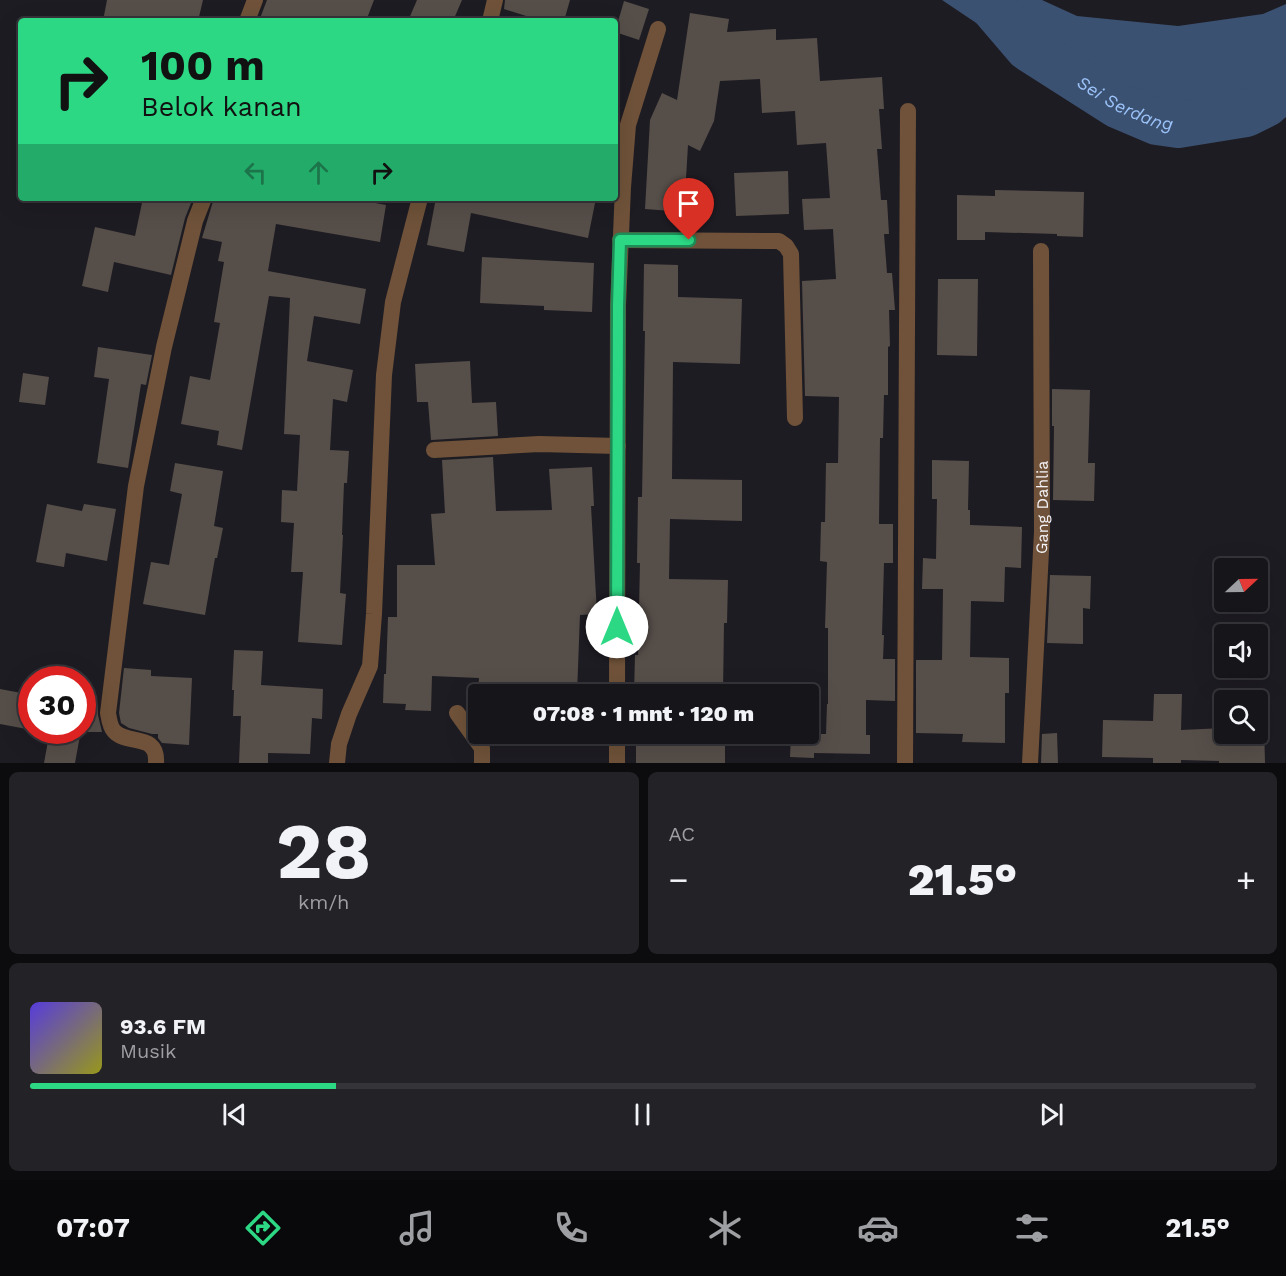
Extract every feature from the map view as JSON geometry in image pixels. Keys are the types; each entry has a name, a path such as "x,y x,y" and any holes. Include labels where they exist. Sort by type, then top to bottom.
{"street":[{"path":"248,18 255,0"},
{"path":"491,18 495,0"},
{"path":"617,684 618,306 623,187 628,125 658,29"},
{"path":"905,763 908,111"},
{"path":"156,763 157,756 146,742 123,737 115,732 110,724 108,713 136,486 164,347 195,221 203,201"},
{"path":"337,763 339,744 370,666 384,375 393,302 419,201"},
{"path":"620,240 780,241 786,246 791,254 795,418"},
{"name":"Gang Dahlia","path":"1030,763 1042,532 1041,251"},
{"path":"434,450 539,444 618,446"},
{"path":"457,713 482,748 482,763"},
{"path":"616,763 617,744"}],"water":[{"path":"942,0 1042,0 1077,16 1178,26 1263,14 1286,4 1286,88 1233,104 1141,103 1045,69"}],"building":[{"path":"107,0 203,0 199,18 104,18"},
{"path":"267,0 374,0 367,18 260,18"},
{"path":"417,0 462,0 454,18 409,18"},
{"path":"505,0 570,0 565,18 532,18 504,9"},
{"path":"624,1 649,9 639,40 618,33 618,22"},
{"path":"690,13 729,19 727,32 776,29 776,40 817,38 820,81 882,77 884,109 879,109 882,149 877,149 881,200 887,200 889,234 884,234 887,273 892,273 895,310 889,310 888,395 884,395 883,438 880,438 879,524 893,524 893,563 884,563 882,635 884,635 883,659 895,659 895,701 866,700 866,735 870,735 870,754 814,753 814,758 790,757 791,744 819,744 819,734 826,734 828,704 828,628 825,628 827,562 820,561 821,522 825,522 826,463 838,463 839,397 805,396 802,281 836,279 833,229 804,230 802,199 830,198 826,143 797,145 795,111 762,113 760,79 720,81 714,121 700,151 688,145 684,212 645,209 650,120 662,93 677,100"},
{"path":"788,171 789,214 736,216 734,173"},
{"path":"995,190 1084,192 1083,237 985,232 985,240 957,240 957,195 995,196"},
{"path":"142,201 192,201 185,218 171,275 114,262 108,292 82,286 95,227 135,236"},
{"path":"213,201 364,201 386,205 380,242 276,224 268,271 366,289 360,324 314,316 307,361 353,370 347,402 333,399 330,450 349,451 347,483 344,483 342,535 340,593 346,594 342,645 298,642 303,572 291,572 294,523 281,522 282,490 297,491 300,435 284,434 290,298 269,296 242,450 217,445 219,431 181,424 190,376 210,380 220,323 214,322 224,262 218,261 222,242 202,238"},
{"path":"435,201 595,201 588,238 471,213 464,252 427,245"},
{"path":"482,257 594,263 592,312 544,310 544,306 480,303"},
{"path":"644,264 678,265 678,297 742,299 740,364 673,362 672,479 742,480 742,521 670,519 669,579 728,580 727,623 724,623 723,684 634,684 635,655 638,655 640,563 637,563 638,497 642,497 645,331 643,331"},
{"path":"938,279 978,279 977,356 937,355"},
{"path":"98,347 152,355 146,385 141,384 128,468 97,463 109,379 94,377"},
{"path":"470,361 472,403 496,402 498,436 431,440 428,402 417,402 415,364"},
{"path":"23,373 49,377 45,405 19,402"},
{"path":"1052,389 1090,390 1088,463 1095,463 1094,501 1053,500"},
{"path":"493,457 496,511 552,510 549,469 592,467 594,506 591,506 597,614 580,615 577,684 479,684 479,678 432,676 431,711 405,710 406,704 383,703 388,617 397,617 397,565 435,565 431,514 445,513 442,460"},
{"path":"932,460 969,461 970,525 1022,527 1021,568 1005,567 1004,602 971,601 970,657 1009,658 1009,693 1005,693 1005,743 962,742 963,734 916,733 916,660 942,660 943,589 922,589 923,558 936,559 937,499 932,499"},
{"path":"175,463 223,471 214,526 223,528 205,615 143,604 151,562 169,565 182,494 170,491"},
{"path":"47,504 82,511 84,504 116,509 107,561 66,553 64,567 36,562"},
{"path":"1050,575 1091,576 1090,609 1083,608 1083,644 1047,643"},
{"path":"234,650 263,651 261,685 323,689 322,719 312,718 310,754 268,753 268,763 239,763 241,716 233,716"},
{"path":"124,668 151,670 151,676 192,678 189,745 162,743 158,734 129,728 121,723 119,713"},
{"path":"0,689 18,692 18,727 0,724"},
{"path":"1154,694 1182,694 1181,730 1214,728 1214,744 1264,744 1265,763 1181,760 1181,763 1153,763 1153,758 1102,757 1103,720 1153,721"},
{"path":"96,705 98,705 102,732 96,732"},
{"path":"1057,733 1058,763 1041,763 1042,734"},
{"path":"47,744 78,744 75,763 44,763"},
{"path":"636,744 725,744 725,763 636,763"}],"waterway":[{"name":"Sei Serdang","path":"987,0 1028,48 1117,105 1157,122 1178,125 1246,114 1266,104 1286,86"}],"route":[{"path":"617,627 620,240 689,240"}]}
